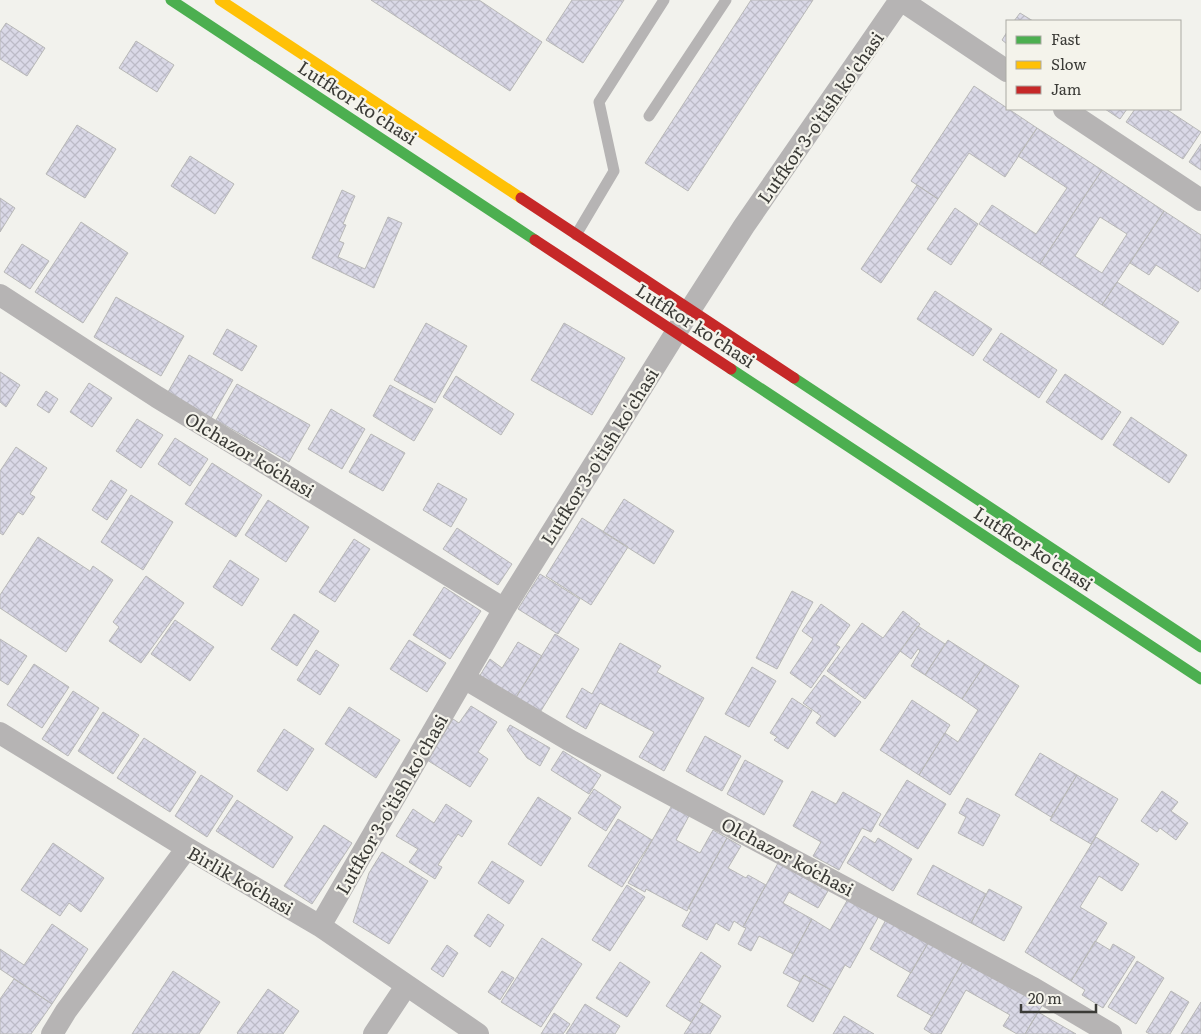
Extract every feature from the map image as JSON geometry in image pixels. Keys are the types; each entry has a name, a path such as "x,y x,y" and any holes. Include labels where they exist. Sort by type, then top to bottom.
{"main road":[{"name":"Lutfkor ko'chasi","path":"171,0 1201,679"},
{"name":"Lutfkor ko'chasi","path":"220,0 1201,647"}],"street":[{"name":"Lutfkor 3-o'tish ko'chasi","path":"320,926 504,608 676,332 750,218 901,0"},
{"path":"901,0 1006,70"},
{"path":"1066,110 1201,200"},
{"name":"Olchazor koʻchasi","path":"0,295 157,397 504,608"},
{"name":"Olchazor koʻchasi","path":"464,678 569,740 1033,988 1111,1034"},
{"name":"Birlik koʻchasi","path":"0,733 187,848 320,926 478,1034"},
{"path":"52,1034 66,1011 187,848"},
{"path":"374,1034 406,986"}],"lane":[{"path":"576,235 614,171 599,102 664,0"},
{"path":"648,116 726,0"}],"building":[{"path":"371,0 479,0 542,42 510,91"},
{"path":"572,0 624,0 583,63 546,40"},
{"path":"751,0 813,0 688,191 645,163"},
{"path":"1020,13 1031,20 1015,20"},
{"path":"6,23 45,48 27,76 0,59 0,32"},
{"path":"1006,34 1006,43 1002,40"},
{"path":"136,41 174,65 157,92 119,68"},
{"path":"974,86 1006,107 1006,110 1010,110 1037,128 1005,177 969,153 938,199 911,181"},
{"path":"1106,110 1126,110 1120,119"},
{"path":"1134,110 1168,110 1201,132 1183,159 1126,122"},
{"path":"77,125 116,149 85,198 46,174"},
{"path":"1037,128 1102,170 1040,264 979,224 992,205 1036,234 1067,188 1018,156"},
{"path":"1201,144 1201,170 1189,162"},
{"path":"190,156 234,184 215,214 171,186"},
{"path":"1102,170 1164,211 1102,305 1040,264","holes":["1100,217 1127,234 1102,273 1075,256"]},
{"path":"917,185 938,199 881,283 861,269"},
{"path":"342,190 355,196 343,224 346,225 339,241 344,243 338,257 365,269 388,217 402,223 374,288 312,258"},
{"path":"0,198 15,208 0,232"},
{"path":"955,208 978,224 951,265 927,249"},
{"path":"1164,211 1201,235 1201,288 1198,292 1156,265 1149,275 1130,263"},
{"path":"81,222 128,253 83,323 35,292"},
{"path":"22,244 49,261 30,289 4,272"},
{"path":"1117,282 1179,322 1163,345 1102,305"},
{"path":"935,291 992,329 973,356 917,319"},
{"path":"116,297 184,336 161,376 94,337"},
{"path":"426,323 467,346 435,403 394,380"},
{"path":"564,323 625,358 592,415 531,380"},
{"path":"227,329 257,346 242,371 213,354"},
{"path":"1001,333 1057,370 1039,398 983,360"},
{"path":"189,355 233,380 211,418 168,392"},
{"path":"0,372 20,385 6,407 0,402"},
{"path":"1065,374 1121,412 1102,440 1046,402"},
{"path":"456,376 514,414 501,435 443,397"},
{"path":"89,383 112,398 92,427 70,412"},
{"path":"237,384 310,425 289,462 216,420"},
{"path":"390,385 433,409 414,441 373,416"},
{"path":"46,391 58,399 49,413 37,405"},
{"path":"331,409 365,429 342,469 308,449"},
{"path":"1131,417 1187,455 1169,483 1113,445"},
{"path":"137,419 163,435 141,468 116,451"},
{"path":"371,434 405,453 383,491 349,472"},
{"path":"175,438 208,459 190,486 158,464"},
{"path":"16,447 47,468 30,494 35,497 23,515 18,512 3,535 0,533 0,471"},
{"path":"212,463 262,495 236,537 185,504"},
{"path":"111,480 127,490 107,520 92,510"},
{"path":"438,483 467,499 451,527 423,510"},
{"path":"131,495 173,522 143,570 101,542"},
{"path":"624,499 674,531 654,564 603,532"},
{"path":"268,500 309,527 286,562 245,535"},
{"path":"582,518 628,547 591,605 546,576"},
{"path":"457,528 512,564 498,585 443,549"},
{"path":"38,537 90,571 93,566 113,580 66,652 0,608 0,595"},
{"path":"354,539 370,549 335,602 319,592"},
{"path":"230,560 259,579 242,606 213,587"},
{"path":"540,574 580,599 558,634 518,609"},
{"path":"146,576 184,603 141,663 109,641 119,627 113,622"},
{"path":"444,587 481,611 450,659 413,635"},
{"path":"792,591 813,602 777,669 756,658"},
{"path":"821,604 850,625 836,645 840,647 811,688 790,673 813,639 802,631"},
{"path":"903,611 920,624 865,699 827,671 862,623 883,638"},
{"path":"294,614 319,631 297,666 271,649"},
{"path":"175,620 214,647 190,681 151,654"},
{"path":"918,626 945,644 925,675 911,666 920,651 918,649 911,659 900,651"},
{"path":"555,634 579,649 539,714 515,699"},
{"path":"0,639 27,656 8,685 0,680"},
{"path":"409,640 446,663 427,692 390,669"},
{"path":"948,640 985,664 962,699 925,675"},
{"path":"518,642 542,656 515,699 479,677 490,659 502,668"},
{"path":"620,643 661,666 657,672 704,698 664,771 639,757 654,732 600,703 586,729 566,717 582,688 592,694"},
{"path":"316,650 339,665 320,695 297,680"},
{"path":"34,664 69,687 42,728 7,705"},
{"path":"985,664 1019,686 950,795 919,775 945,733 958,742 978,710 962,699"},
{"path":"752,667 776,681 749,727 725,714"},
{"path":"824,675 861,702 835,737 816,723 821,716 803,703"},
{"path":"73,691 99,708 68,756 42,739"},
{"path":"792,698 812,711 788,749 774,740 777,737 770,733"},
{"path":"912,700 950,725 919,775 880,750"},
{"path":"471,706 497,722 478,752 488,759 470,787 427,760 453,719 459,723"},
{"path":"349,707 400,740 376,778 325,744"},
{"path":"103,712 139,735 113,774 78,751"},
{"path":"510,725 550,748 540,766 527,758 507,730"},
{"path":"284,729 314,749 287,791 257,771"},
{"path":"705,736 741,756 722,791 686,771"},
{"path":"144,738 196,772 170,812 117,778"},
{"path":"563,751 601,775 589,794 551,770"},
{"path":"1040,753 1077,775 1051,817 1015,795"},
{"path":"745,760 783,781 764,815 727,794"},
{"path":"201,775 233,796 207,837 175,816"},
{"path":"1077,775 1118,799 1091,844 1050,820"},
{"path":"907,780 946,804 918,849 879,825"},
{"path":"594,789 621,807 606,831 578,813"},
{"path":"812,791 836,804 843,792 881,814 871,832 862,828 839,870 813,856 821,842 793,826"},
{"path":"1162,791 1178,802 1171,811 1188,823 1176,840 1160,828 1157,832 1141,821"},
{"path":"538,797 571,818 541,866 508,844"},
{"path":"967,798 1000,815 983,846 958,833 966,817 959,813"},
{"path":"237,800 293,837 273,868 216,831"},
{"path":"446,804 472,821 462,837 458,834 438,865 442,867 435,879 409,862 418,849 396,836 413,809 434,823"},
{"path":"671,807 689,816 676,840 700,853 713,830 727,838 687,911 646,889 645,892 628,883"},
{"path":"618,819 652,840 622,887 588,866"},
{"path":"324,825 352,843 312,904 284,886"},
{"path":"864,836 875,843 878,838 912,859 893,891 847,863"},
{"path":"1096,837 1139,864 1122,891 1099,876 1080,907 1107,923 1071,981 1025,952"},
{"path":"727,838 741,846 728,868 746,878 748,875 766,885 743,927 734,921 729,931 716,923 707,940 682,926 691,910 688,908"},
{"path":"53,843 104,878 81,912 69,903 60,916 21,890"},
{"path":"382,852 428,881 389,944 353,922 369,873"},
{"path":"492,861 524,881 509,904 478,883"},
{"path":"778,863 828,891 818,908 789,892 783,903 812,919 793,954 759,936 751,951 738,944 746,928 743,927"},
{"path":"933,865 986,894 971,923 917,894"},
{"path":"627,885 645,897 610,951 592,940"},
{"path":"989,889 1022,907 1004,941 971,923"},
{"path":"848,899 879,916 850,968 845,965 831,990 804,975 800,982 783,973 812,919 830,930"},
{"path":"488,914 504,925 490,947 474,936"},
{"path":"889,914 931,938 911,973 870,949"},
{"path":"52,924 88,949 52,1004 0,969 0,949 24,965"},
{"path":"542,938 582,964 541,1027 501,1002"},
{"path":"931,938 965,958 932,1016 897,996"},
{"path":"1095,941 1110,950 1113,944 1135,957 1103,1008 1082,995 1085,990 1071,981"},
{"path":"447,945 458,953 443,977 431,969"},
{"path":"701,952 721,966 699,1002 703,1004 691,1022 666,1006"},
{"path":"965,958 1043,1004 1025,1034 1017,1034 1003,1026 1010,1015 966,990 941,1034 932,1034 924,1029"},
{"path":"1137,961 1164,978 1136,1024 1108,1007"},
{"path":"620,962 650,982 627,1017 596,998"},
{"path":"173,971 220,1002 199,1034 132,1034"},
{"path":"502,971 514,978 500,1000 488,992"},
{"path":"804,975 831,990 813,1022 787,1006"},
{"path":"14,979 52,1004 31,1034 0,1034 0,999"},
{"path":"268,989 299,1011 283,1034 238,1034 237,1033"},
{"path":"1171,991 1189,1002 1170,1034 1150,1034 1146,1032"},
{"path":"1201,1002 1201,1034 1181,1034"},
{"path":"585,1004 620,1026 615,1034 566,1034"},
{"path":"703,1004 721,1016 710,1034 684,1034"},
{"path":"1038,1012 1076,1034 1025,1034"},
{"path":"554,1013 570,1024 563,1034 541,1034"},
{"path":"844,1016 874,1034 833,1034"}],"traffic: fast":[{"path":"171,0 535,240"},
{"path":"731,369 1201,679"},
{"path":"794,378 1201,647"}],"traffic: slow":[{"path":"220,0 521,198"}],"traffic: jam":[{"path":"521,198 794,378"},
{"path":"535,240 731,369"}]}
